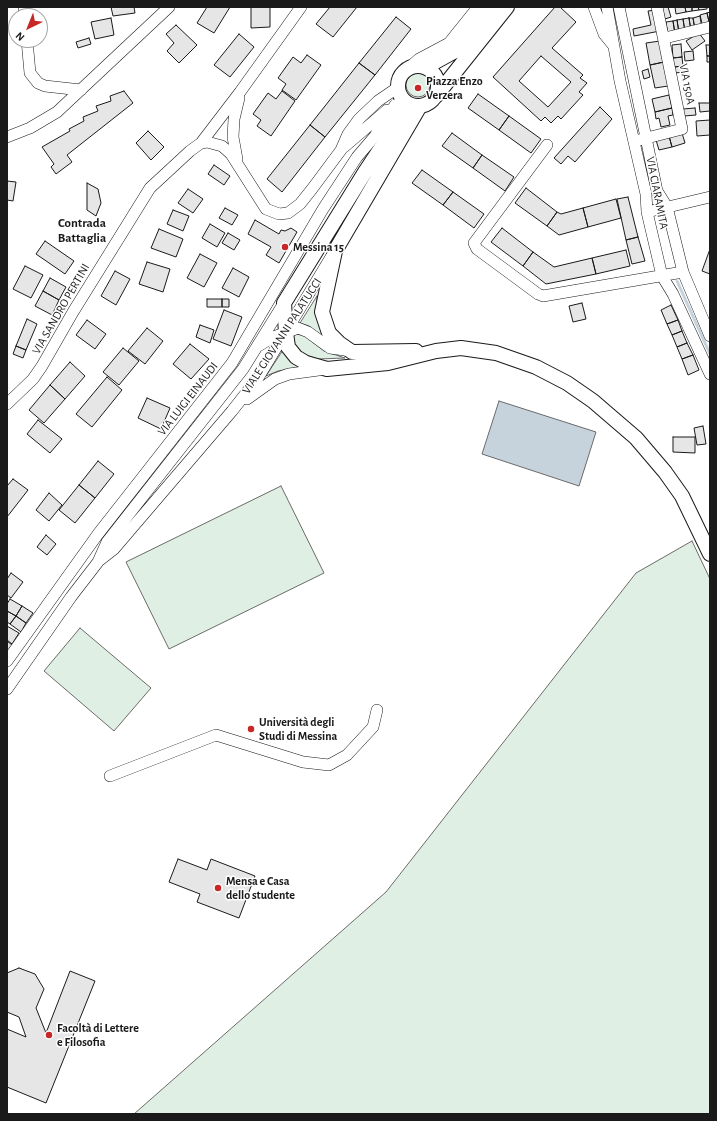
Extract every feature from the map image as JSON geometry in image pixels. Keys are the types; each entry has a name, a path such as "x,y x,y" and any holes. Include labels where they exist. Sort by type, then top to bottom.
{"main road":[{"path":"426,67 455,51 491,7"},
{"path":"435,96 438,90 436,76 426,67 421,65 411,66 402,72 397,82 398,98 420,106 426,104 435,96 507,7"},
{"name":"VIALE GIOVANNI PALATUCCI","path":"284,303 365,172 399,121 398,98"},
{"name":"VIALE GIOVANNI PALATUCCI","path":"335,251 420,106"},
{"path":"335,251 322,312 329,333 339,343 352,352 436,351 461,348 496,353 536,367 567,383 593,400 624,426 657,462 682,496 710,554"},
{"path":"284,303 288,347 296,357 306,363 327,369 388,363 436,351"}],"street":[{"path":"7,137 30,128 50,117 81,90 169,7"},
{"name":"VIA SANDRO PERTINI","path":"7,404 27,385 42,366 70,317 150,188 159,177 201,143 240,92 292,12 301,7"},
{"path":"411,66 419,59 449,43 478,7"},
{"path":"594,7 604,34 614,47"},
{"name":"VIA CIARAMITA","path":"606,7 646,194 647,212 662,276 673,294 710,374"},
{"name":"VIA CIARAMITA","path":"619,7 657,192 667,206 684,272 710,336"},
{"name":"VIA 150A","path":"646,138 682,129 665,38 657,7"},
{"path":"665,38 710,27"},
{"path":"28,48 30,73 38,83 45,86 81,90"},
{"path":"238,164 233,138 234,119 240,92"},
{"path":"370,140 374,111 398,98"},
{"path":"201,143 212,142 222,146 231,154 238,164 262,205 270,212 284,214 300,204 341,150 351,130 359,119 378,101 398,98"},
{"name":"VIA LUIGI EINAUDI","path":"7,661 98,534 226,371 318,216 357,157 375,136 398,98"},
{"path":"341,150 372,124"},
{"path":"634,142 646,138"},
{"path":"547,145 474,243 476,249 541,295 684,272"},
{"path":"647,212 667,206 710,197"},
{"name":"VIALE GIOVANNI PALATUCCI","path":"7,689 71,597 98,562 114,549 232,411 258,378 335,251"},
{"name":"VIALE GIOVANNI PALATUCCI","path":"98,562 107,542 224,394 257,347 284,303"},
{"path":"257,347 271,338 293,329 305,330 330,348 352,352"},
{"path":"232,411 267,382 289,374 327,369"},
{"path":"110,776 216,734 303,762 329,765 347,755 373,727 377,710"}],"green space":[{"path":"418,73 426,77 430,85 426,93 418,97 410,93 406,85 410,77"},
{"path":"317,296 317,319 325,338 309,326 300,323"},
{"path":"293,334 303,335 324,351 345,358 318,359 303,354 292,343"},
{"path":"283,350 300,367 278,371 266,376"},
{"path":"281,486 324,573 169,649 126,562"},
{"path":"692,541 710,579 710,1114 134,1114 386,892 636,573"},
{"path":"80,628 151,688 114,731 44,671"}],"shaded area":[{"path":"499,401 596,432 579,486 482,454"}],"building":[{"path":"111,7 134,7 135,13 113,16"},
{"path":"207,7 230,7 214,33 197,23"},
{"path":"251,7 270,7 270,27 251,28"},
{"path":"330,7 357,7 333,37 316,24"},
{"path":"555,7 560,7 576,22 552,48 583,75 580,78 587,83 579,92 583,95 561,119 558,116 551,123 545,117 541,121 493,77","holes":["541,56 571,82 548,107 519,81"]},
{"path":"662,7 668,7 671,17 665,19"},
{"path":"675,7 685,7 686,12 676,14"},
{"path":"685,7 692,7 692,11 686,12"},
{"path":"692,7 698,7 699,10 692,11"},
{"path":"698,7 707,7 707,9 699,10"},
{"path":"656,10 660,31 634,36 633,29 651,25 648,11"},
{"path":"710,12 710,26 707,13"},
{"path":"707,13 710,26 703,28 700,15"},
{"path":"700,16 702,29 695,30 693,18"},
{"path":"396,17 411,29 375,75 359,63"},
{"path":"111,18 114,35 95,39 91,22"},
{"path":"689,18 691,31 685,32 683,19"},
{"path":"689,18 693,18 695,30 691,31"},
{"path":"683,19 685,32 679,33 677,20"},
{"path":"677,20 679,33 675,34 673,21"},
{"path":"673,21 675,34 668,35 666,22"},
{"path":"176,25 197,45 179,63 167,51 174,43 166,34"},
{"path":"699,33 705,41 692,50 686,41"},
{"path":"239,34 254,47 230,77 214,65"},
{"path":"89,38 91,44 78,48 76,42"},
{"path":"660,41 664,62 650,65 646,43"},
{"path":"681,44 682,57 673,58 672,45"},
{"path":"706,45 710,45 710,56 707,56"},
{"path":"693,51 694,60 685,61 684,52"},
{"path":"307,55 321,65 296,100 282,90 286,84 278,78 293,57 301,63"},
{"path":"707,56 710,56 710,62 707,62"},
{"path":"682,57 683,66 674,67 673,58"},
{"path":"664,62 668,86 655,88 650,65"},
{"path":"359,63 375,75 325,137 310,125"},
{"path":"683,66 684,72 675,73 674,67"},
{"path":"648,69 650,77 644,79 642,71"},
{"path":"124,91 133,103 67,155 72,162 56,174 51,167 54,164 42,147 84,121 83,117 98,111 96,106 111,101 110,96"},
{"path":"282,91 295,101 271,136 257,126 261,120 253,114 268,93 276,99"},
{"path":"478,94 509,116 499,130 468,108"},
{"path":"669,95 672,108 655,112 652,99"},
{"path":"699,103 710,103 710,111 700,112"},
{"path":"600,107 612,119 575,162 568,156 561,164 554,158"},
{"path":"672,108 673,115 668,116 670,125 661,127 659,118 656,119 655,112"},
{"path":"695,108 696,115 684,116 683,109"},
{"path":"509,116 541,139 531,153 499,130"},
{"path":"710,120 710,135 697,136 696,121"},
{"path":"310,125 325,137 282,192 267,179"},
{"path":"148,131 164,147 151,160 136,143"},
{"path":"452,133 482,155 473,168 442,146"},
{"path":"682,133 685,143 672,147 669,136"},
{"path":"669,136 672,147 659,150 656,140"},
{"path":"482,155 514,177 505,191 473,168"},
{"path":"214,165 230,176 224,185 208,174"},
{"path":"422,170 453,192 443,205 412,183"},
{"path":"7,181 16,182 13,201 7,200"},
{"path":"87,183 98,189 101,203 96,216 87,210"},
{"path":"526,188 557,212 547,226 515,203"},
{"path":"188,189 203,199 193,213 178,203"},
{"path":"453,192 484,214 474,228 443,205"},
{"path":"628,197 638,237 626,240 617,199"},
{"path":"616,199 621,218 588,227 583,208"},
{"path":"225,208 238,215 232,225 219,218"},
{"path":"583,208 588,227 559,235 547,226 557,212 561,214"},
{"path":"173,210 189,216 183,231 167,224"},
{"path":"255,220 279,234 281,230 285,231 291,228 297,232 279,263 266,255 271,247 248,234"},
{"path":"210,224 225,233 217,247 202,238"},
{"path":"502,228 533,252 523,266 491,242"},
{"path":"159,229 183,239 176,257 151,248"},
{"path":"228,233 240,240 234,250 222,243"},
{"path":"638,237 645,261 632,264 626,240"},
{"path":"45,241 74,261 65,274 36,254"},
{"path":"710,249 710,274 702,271"},
{"path":"626,250 630,266 596,274 592,258"},
{"path":"533,252 554,267 592,258 596,274 546,284 523,266"},
{"path":"200,254 217,263 204,287 187,278"},
{"path":"147,262 170,269 163,292 139,284"},
{"path":"25,266 43,275 31,298 13,289"},
{"path":"233,268 249,277 239,297 222,288"},
{"path":"115,271 130,279 116,305 101,296"},
{"path":"50,278 66,287 59,300 43,291"},
{"path":"43,291 59,300 52,315 35,306"},
{"path":"207,299 222,299 222,307 207,307"},
{"path":"222,299 229,299 229,307 222,307"},
{"path":"582,303 586,319 573,322 569,306"},
{"path":"671,305 678,320 667,324 661,310"},
{"path":"224,310 242,317 231,346 213,339"},
{"path":"27,319 37,324 26,350 16,346"},
{"path":"87,320 106,334 95,349 76,335"},
{"path":"678,320 682,331 672,335 667,324"},
{"path":"200,325 214,330 210,343 196,337"},
{"path":"147,328 163,341 145,364 128,351"},
{"path":"682,331 687,343 677,347 672,335"},
{"path":"687,343 693,355 682,359 677,347"},
{"path":"190,344 209,359 191,379 173,364"},
{"path":"16,346 26,350 23,358 13,354"},
{"path":"123,348 139,361 119,385 103,372"},
{"path":"693,355 699,370 688,375 682,359"},
{"path":"70,362 85,376 65,399 50,385"},
{"path":"107,377 122,390 92,427 76,414"},
{"path":"50,385 65,399 44,423 29,410"},
{"path":"147,398 170,408 161,429 138,418"},
{"path":"38,420 62,439 50,453 27,434"},
{"path":"703,426 706,444 697,445 694,428"},
{"path":"673,437 695,437 695,453 673,452"},
{"path":"98,461 114,474 95,498 79,485"},
{"path":"13,479 28,490 7,517 7,486"},
{"path":"79,485 95,498 75,523 59,510"},
{"path":"49,493 62,505 49,521 36,510"},
{"path":"46,535 56,544 47,555 37,547"},
{"path":"11,573 23,582 11,598 7,595 7,579"},
{"path":"10,599 22,606 16,616 7,611 7,604"},
{"path":"22,606 33,613 26,623 16,616"},
{"path":"7,611 16,616 10,624 7,622"},
{"path":"16,616 26,623 21,632 10,624"},
{"path":"7,626 19,633 12,644 7,640"},
{"path":"7,641 12,645 7,652"},
{"name":"Mensa e Casa dello studente","path":"178,859 207,870 211,859 255,876 239,918 197,902 200,894 169,882"},
{"name":"Facoltà di Lettere e Filosofia","path":"19,968 35,974 44,989 36,1008 46,1033 70,971 95,981 46,1103 7,1087 7,1029 26,1037 19,1017 7,1012 7,973"}],"waterway":[{"path":"677,281 710,354"}],"place":[{"name":"Piazza Enzo Verzera","path":"418,88"},
{"name":"Messina 15","path":"285,247"},
{"name":"Università degli Studi di Messina","path":"251,729"},
{"name":"Mensa e Casa dello studente","path":"218,888"},
{"name":"Facoltà di Lettere e Filosofia","path":"49,1035"}],"district":[{"name":"Contrada Battaglia","path":"82,230"}]}
